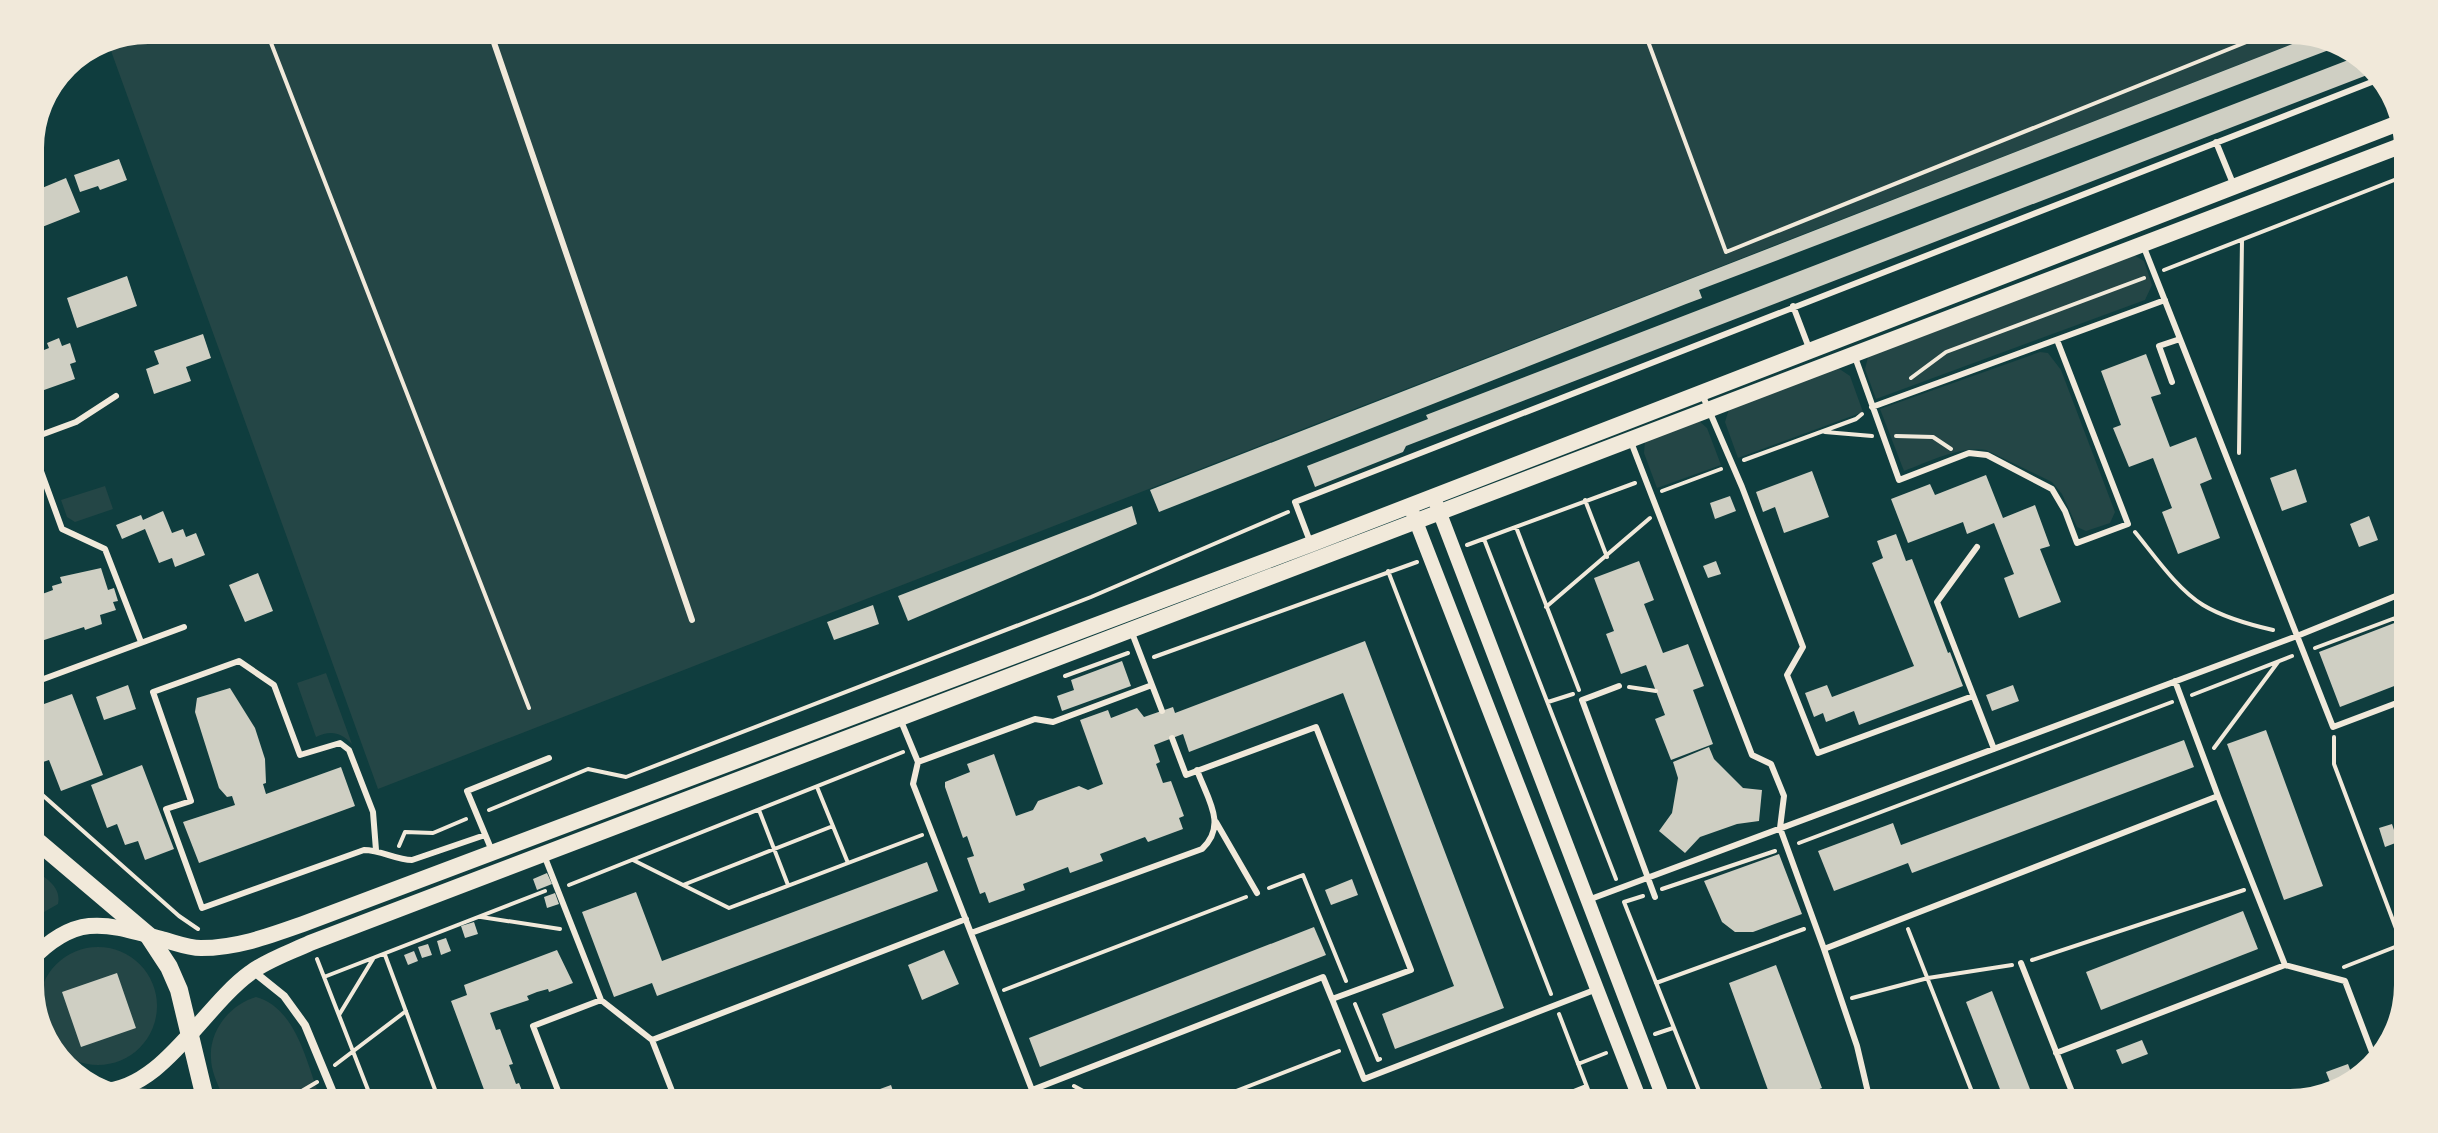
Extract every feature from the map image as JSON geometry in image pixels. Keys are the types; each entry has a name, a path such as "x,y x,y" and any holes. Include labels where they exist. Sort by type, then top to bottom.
{"main road":[{"path":"44,947 74,928 108,924 198,949 243,945 1311,544 1414,514 1440,513 1630,439 1810,351 2391,126"},
{"path":"125,1086 141,1080 166,1060 220,998 252,971 310,943 1130,629 1414,514 1434,497 1706,401 1853,354 2394,148"},
{"path":"44,847 148,935 169,967 179,990 203,1089"}],"street":[{"path":"1434,497 1660,1089"},
{"path":"1414,514 1636,1089"},
{"path":"252,971 284,996 305,1025 332,1089"}],"lane":[{"path":"494,44 692,620"},
{"path":"1311,544 1295,502 2370,83"},
{"path":"2216,142 2234,186"},
{"path":"2143,244 2333,727 2394,704"},
{"path":"1872,407 2165,300"},
{"path":"1793,306 1810,351"},
{"path":"2172,382 2159,346 2180,339"},
{"path":"1853,354 1899,480 1969,453 1987,455 2052,489 2065,511 2077,543 2128,524 2057,340"},
{"path":"44,435 76,422 116,396"},
{"path":"1706,401 1803,647 1787,675 1818,753 1973,696"},
{"path":"1630,439 1752,755 1771,764 1784,796 1780,828 1842,1001 1867,1089"},
{"path":"44,479 62,529 105,549 141,642"},
{"path":"1977,547 1937,602 1994,749"},
{"path":"1588,900 2297,636 2394,597"},
{"path":"44,679 184,627"},
{"path":"1130,629 1162,711"},
{"path":"376,850 373,812 349,750 340,743 300,755 274,685 239,661 153,692 191,801 166,809 202,908 364,850 376,850 401,860 412,860 485,835"},
{"path":"2175,681 2285,965"},
{"path":"918,762 1035,719 1053,722 1152,685"},
{"path":"1619,686 1581,696 1654,895"},
{"path":"900,716 918,762 913,784 1032,1089"},
{"path":"1172,738 1186,775 1316,727 1411,970 1332,999"},
{"path":"492,851 467,791 549,758"},
{"path":"1197,770 1216,822 1257,893"},
{"path":"1824,949 2218,796"},
{"path":"971,933 1202,849 1215,833 1216,822"},
{"path":"543,853 601,1000 652,1040 671,1089"},
{"path":"652,1040 966,919"},
{"path":"2021,963 2071,1089"},
{"path":"2056,1053 2285,965 2345,981 2371,1049"},
{"path":"1035,1089 1323,977 1364,1079 1597,989"},
{"path":"557,1089 533,1026 601,1000"}],"path":[{"path":"271,44 529,708"},
{"path":"1649,44 1726,252 2242,44"},
{"path":"1909,380 1946,352 2394,180"},
{"path":"2239,455 2242,240"},
{"path":"1651,495 1856,419 1872,407"},
{"path":"1454,550 1644,479"},
{"path":"1585,500 1607,557"},
{"path":"395,856 405,832 433,833 588,769 626,777 1091,597 1297,508"},
{"path":"1546,607 1658,511"},
{"path":"2128,524 2169,574 2202,605 2254,625 2297,636 2205,760"},
{"path":"1516,527 1581,696 1547,702"},
{"path":"1484,539 1698,1089"},
{"path":"1143,661 1431,558"},
{"path":"1388,571 1587,1089"},
{"path":"1624,902 1654,895 1787,847 2394,619"},
{"path":"2334,641 2342,643"},
{"path":"2327,649 2334,641"},
{"path":"1619,686 1656,691"},
{"path":"2333,727 2334,764 2394,923"},
{"path":"368,1089 324,977 633,860 912,749"},
{"path":"817,787 848,863"},
{"path":"44,796 179,916 201,931"},
{"path":"759,810 788,885"},
{"path":"683,885 833,826"},
{"path":"633,860 729,908 931,831"},
{"path":"995,994 1303,875 1378,1060 1392,1055"},
{"path":"1842,1001 1928,978 2021,963 2254,887"},
{"path":"479,917 574,931"},
{"path":"1904,918 1971,1089"},
{"path":"1656,983 1815,925"},
{"path":"2323,975 2394,947"},
{"path":"385,954 435,1089"},
{"path":"339,1015 373,959"},
{"path":"354,1051 406,1011"},
{"path":"1241,1089 1351,1046"},
{"path":"1061,1079 1079,1089"},
{"path":"1578,1089 1586,1086"}],"shaded area":[{"path":"148,44 2292,44 378,789 111,51"},
{"path":"2134,255 2144,261 2152,285 2145,300 1876,399 1865,369 1868,357"},
{"path":"2040,352 2048,353 2061,370 2115,512 2110,523 2086,531 2077,527 2062,494 2052,482 1986,450 1965,450 1904,471 1880,409"},
{"path":"1838,368 1850,376 1863,412 1738,458 1725,422 1729,409"},
{"path":"1699,421 1707,428 1721,465 1657,488 1644,453 1645,441"},
{"path":"105,486 113,509 75,522 67,517 61,500"},
{"path":"326,673 352,744 335,733 316,737 297,683"},
{"path":"44,878 57,892 58,904 44,912"},
{"path":"87,948 109,948 140,964 156,995 156,1017 140,1048 109,1064 87,1064 70,1053 55,1031 46,1005 44,984 56,964 65,957"},
{"path":"256,997 281,1012 298,1037 317,1089 220,1089 211,1063 214,1038 223,1020 247,1000"}],"building":[{"path":"2292,44 2326,51 1699,290 1702,298 1159,512 1150,490"},
{"path":"2346,61 2364,76 1406,446 1403,452 1315,487 1307,466 1428,419 1426,415"},
{"path":"119,159 127,180 100,190 98,186 80,192 74,175"},
{"path":"66,178 80,212 44,226 44,187"},
{"path":"127,276 137,306 77,328 67,298"},
{"path":"203,334 211,358 186,367 191,381 154,394 146,369 159,364 154,351"},
{"path":"59,338 62,346 70,343 76,362 70,364 75,379 44,390 44,350 49,348 47,343"},
{"path":"2146,354 2161,394 2151,397 2170,447 2196,437 2212,479 2200,484 2220,538 2178,554 2162,512 2172,508 2153,458 2129,467 2113,428 2121,425 2101,371"},
{"path":"2296,469 2307,502 2282,511 2270,478"},
{"path":"1812,471 1829,517 1784,533 1775,507 1763,512 1756,492"},
{"path":"1986,475 2003,518 2035,505 2050,546 2040,549 2061,602 2019,618 2004,578 2014,574 1994,523 1967,534 1963,522 1908,543 1891,499 1930,484 1935,495"},
{"path":"1730,496 1736,511 1715,519 1710,503"},
{"path":"1132,506 1137,524 908,621 898,596"},
{"path":"163,511 172,533 183,529 186,537 196,533 205,555 175,567 172,558 159,563 145,529 122,539 116,525 141,515 143,520"},
{"path":"2369,516 2378,540 2359,547 2350,524"},
{"path":"1896,534 1906,561 1912,559 1963,686 1859,725 1854,711 1826,722 1823,713 1814,717 1805,693 1827,685 1832,697 1914,666 1872,563 1883,558 1877,541"},
{"path":"1639,561 1654,600 1644,604 1663,653 1688,644 1704,686 1693,690 1713,744 1671,760 1655,719 1665,715 1646,665 1621,674 1606,634 1614,631 1594,578"},
{"path":"1716,561 1721,574 1708,578 1703,566"},
{"path":"101,568 108,590 114,588 118,601 113,602 116,610 100,615 102,624 44,640 44,593 62,583 60,577"},
{"path":"258,573 273,611 245,622 229,585"},
{"path":"873,605 879,624 834,640 827,622"},
{"path":"2394,623 2394,686 2340,707 2319,652"},
{"path":"1365,641 1504,1008 1395,1049 1382,1014 1454,986 1343,693 1189,752 1183,734 1154,745 1160,762 1156,764 1163,783 1171,781 1184,816 1179,818 1183,829 1148,842 1145,837 1100,854 1103,861 1070,873 1068,867 1023,884 1025,890 989,903 985,892 980,894 967,858 974,856 967,836 963,838 945,787 945,782 970,772 967,764 994,754 1016,816 1033,810 1038,801 1079,786 1088,790 1103,784 1080,720 1108,710 1111,718 1137,708 1144,717 1173,707 1175,713"},
{"path":"1122,661 1131,686 1062,711 1057,696 1074,690 1071,680"},
{"path":"128,685 136,709 104,720 96,697"},
{"path":"2013,685 2019,701 1992,711 1986,695"},
{"path":"230,688 255,728 265,759 266,783 263,784 266,794 341,767 355,806 199,863 183,822 235,805 232,796 227,797 219,788 195,712 197,698"},
{"path":"72,694 103,775 61,791 49,760 44,762 44,704"},
{"path":"2266,730 2323,886 2284,900 2227,744"},
{"path":"2184,740 2194,767 1912,873 1908,863 1834,891 1818,851 1893,823 1901,845"},
{"path":"1709,747 1714,759 1743,788 1762,790 1759,821 1737,824 1700,837 1685,853 1659,831 1672,813 1678,778 1673,762"},
{"path":"142,765 174,849 145,860 138,841 125,845 117,824 107,828 91,785"},
{"path":"2392,824 2394,844 2385,847 2379,828"},
{"path":"1779,854 1802,914 1753,932 1735,932 1722,922 1704,881"},
{"path":"927,862 938,891 657,996 652,983 614,997 582,912 636,892 662,961"},
{"path":"547,873 552,884 537,890 533,879"},
{"path":"1352,879 1358,895 1331,905 1325,890"},
{"path":"555,893 559,904 547,908 544,897"},
{"path":"2243,911 2258,949 2101,1010 2086,972"},
{"path":"474,922 478,934 465,938 461,926"},
{"path":"1314,927 1326,955 1040,1067 1029,1038"},
{"path":"446,938 451,951 441,955 437,941"},
{"path":"428,944 432,955 422,958 418,947"},
{"path":"557,950 573,983 549,992 548,989 537,992 527,996 529,1000 490,1013 496,1030 500,1029 513,1064 509,1065 516,1084 519,1083 521,1089 484,1089 451,1001 467,995 464,985"},
{"path":"944,950 959,984 922,1000 908,965"},
{"path":"414,951 418,961 408,965 404,955"},
{"path":"1776,965 1822,1088 1768,1089 1729,983"},
{"path":"117,973 136,1028 81,1047 62,992"},
{"path":"1992,991 2030,1089 2000,1089 1966,1002"},
{"path":"2142,1040 2148,1054 2122,1064 2116,1050"},
{"path":"2348,1064 2350,1069 2329,1081 2326,1072"}]}
